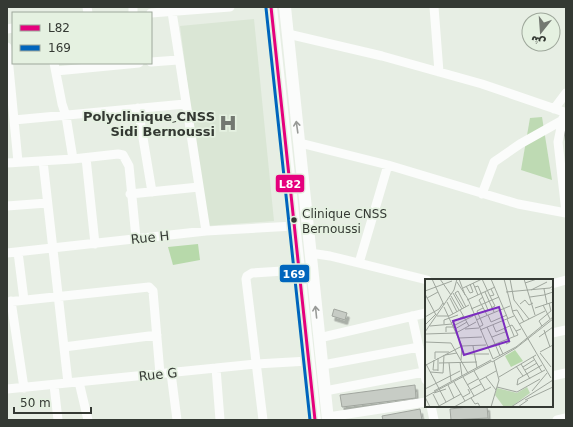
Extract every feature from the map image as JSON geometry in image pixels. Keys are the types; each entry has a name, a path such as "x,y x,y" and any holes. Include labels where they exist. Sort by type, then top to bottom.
{"street":[{"path":"152,13 230,7"},
{"path":"271,7 315,420"},
{"path":"285,7 328,419 425,402"},
{"path":"434,7 439,72"},
{"path":"176,10 178,60 206,231"},
{"path":"288,34 382,56 507,91 554,109 564,115"},
{"path":"7,47 18,162"},
{"path":"152,62 178,60"},
{"path":"73,159 66,116 62,104 55,67 120,64"},
{"path":"554,109 566,93"},
{"path":"14,120 185,104"},
{"path":"138,108 152,192"},
{"path":"300,143 388,165 482,194 534,208 566,213 558,142 564,115"},
{"path":"482,194 494,162 564,115"},
{"path":"7,163 43,162 118,154 123,155 129,166 130,194 136,238"},
{"path":"86,158 95,244"},
{"path":"43,162 68,383"},
{"path":"359,263 388,165"},
{"path":"130,194 199,187"},
{"path":"7,206 47,203"},
{"name":"Rue H","path":"7,253 206,231 294,226"},
{"path":"18,252 24,300"},
{"path":"310,253 359,263 425,280"},
{"path":"263,420 246,283 247,276 252,274 298,270"},
{"path":"553,284 566,280"},
{"path":"24,388 9,301 149,287 153,291 160,374"},
{"path":"319,338 425,313"},
{"path":"325,391 425,376 424,361 419,347 412,316"},
{"path":"553,333 566,330"},
{"path":"64,347 157,335"},
{"path":"323,366 419,347"},
{"name":"Rue G","path":"7,389 256,364 308,361"},
{"path":"216,368 220,420"},
{"path":"171,373 177,420"},
{"path":"553,376 566,373"},
{"path":"79,382 88,420"},
{"path":"54,385 58,420"},
{"path":"432,407 434,420"},
{"path":"557,420 566,418"}],"shaded area":[{"name":"Polyclinique ِCNSS Sidi Bernoussi","path":"254,19 274,221 206,226 180,26"}],"green space":[{"path":"542,117 552,180 521,170 530,118"},
{"path":"198,244 200,260 173,265 168,247"}],"building":[{"path":"564,126 566,126 566,147"},
{"path":"334,309 347,313 345,320 332,316"},
{"path":"415,385 416,398 342,407 340,395"},
{"path":"487,407 488,418 451,420 450,409"},
{"path":"420,409 422,420 383,420 382,416"}],"transit line":[{"name":"L82","path":"271,7 315,420"},
{"name":"169","path":"266,8 310,420"}],"place":[{"name":"Polyclinique ِCNSS Sidi Bernoussi","path":"228,123"},
{"name":"Clinique CNSS Bernoussi","path":"294,220"}]}
